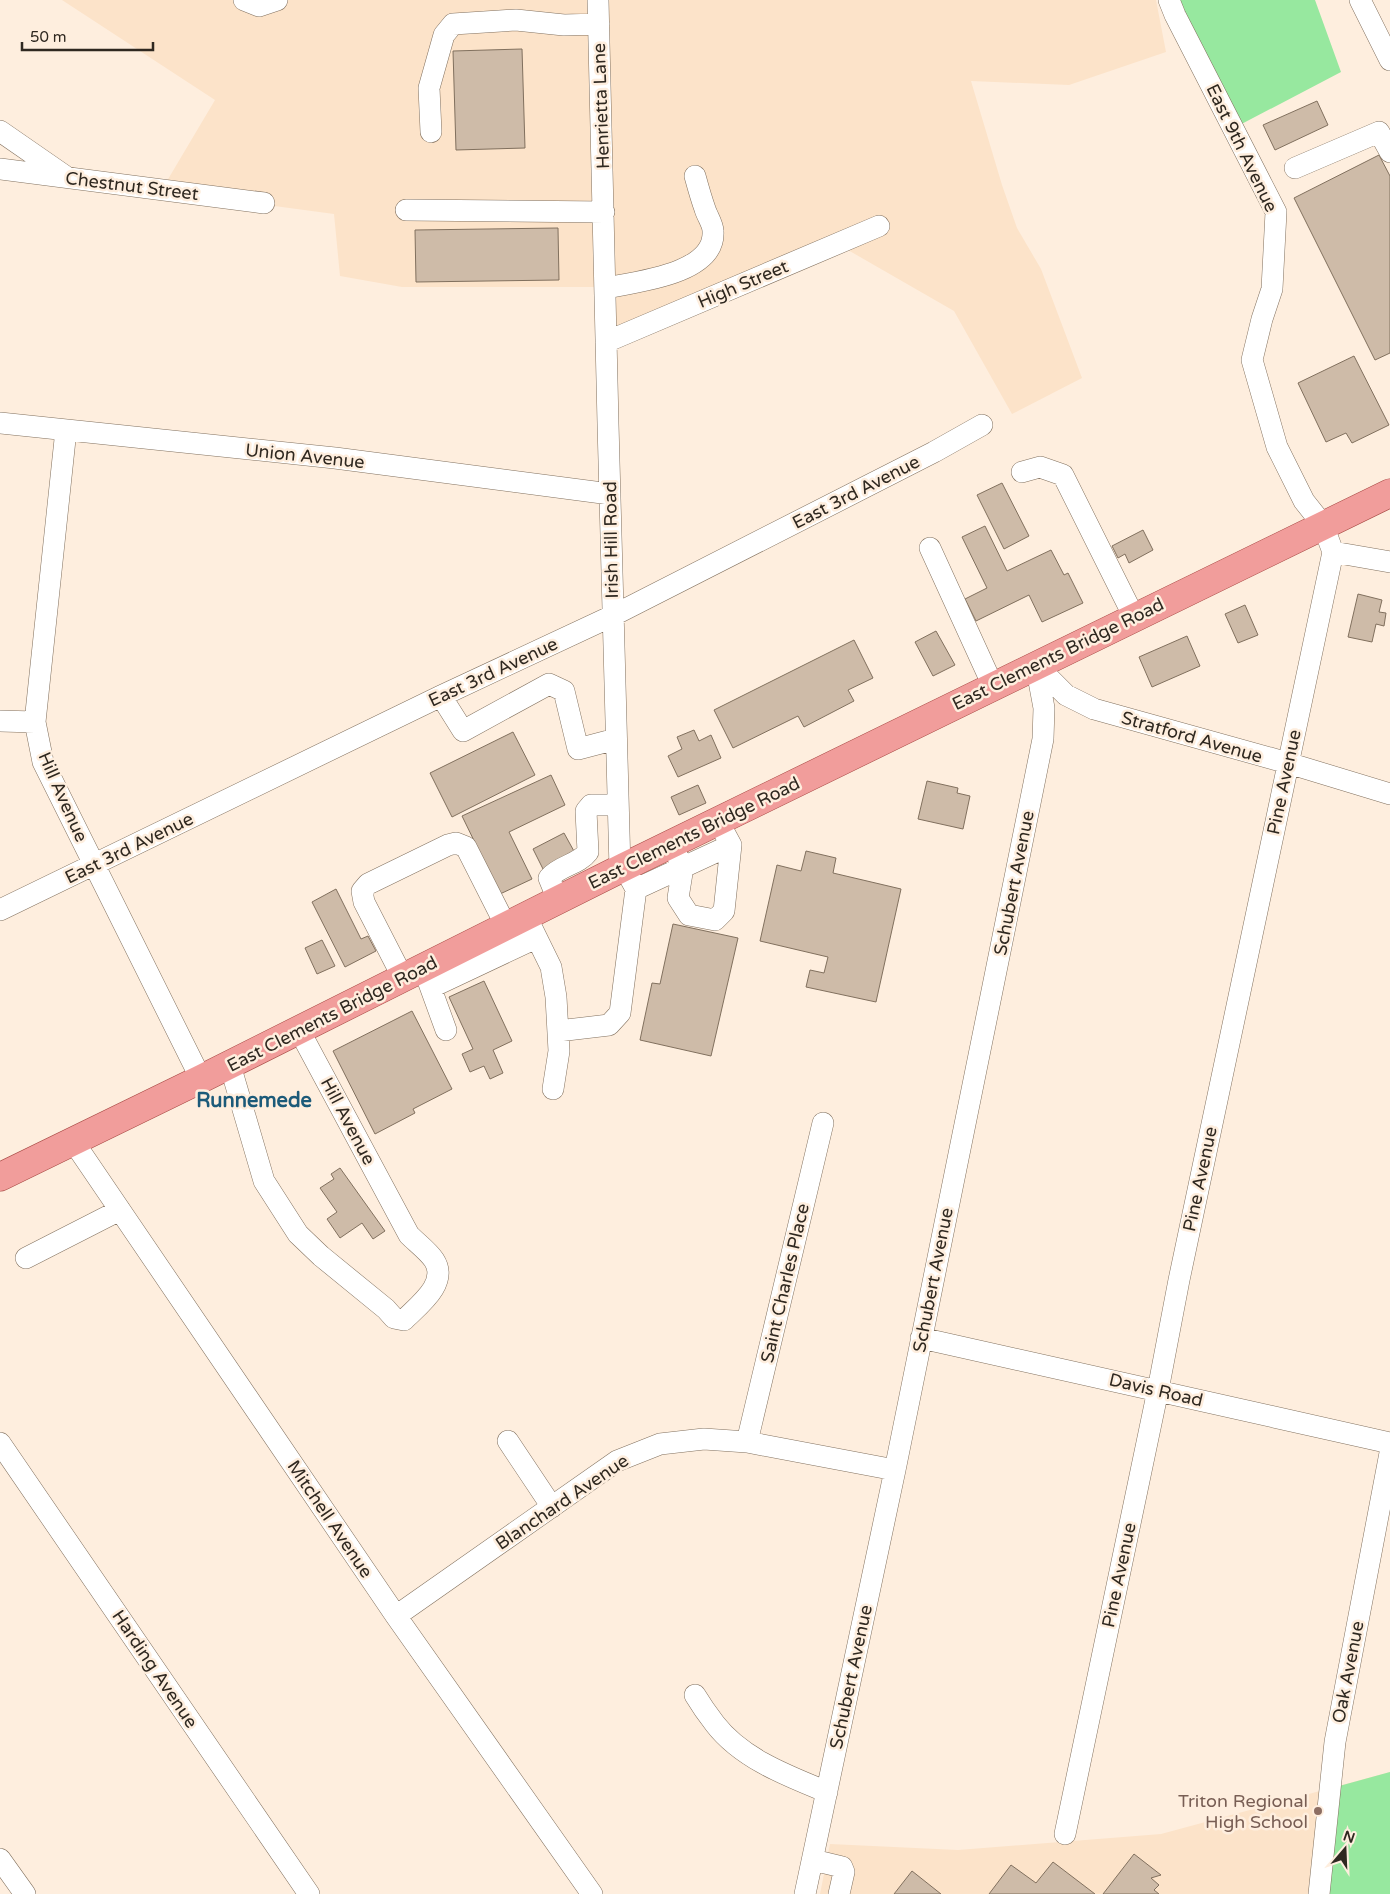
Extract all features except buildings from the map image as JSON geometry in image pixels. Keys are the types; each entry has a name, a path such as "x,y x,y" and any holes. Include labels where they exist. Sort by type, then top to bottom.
{"main road":[{"name":"East Clements Bridge Road","path":"0,1177 299,1030 419,978 523,927 558,900 677,855 718,821 1390,493"}],"street":[{"path":"244,0 259,6 277,0"},
{"name":"Henrietta Lane","path":"598,0 604,212"},
{"name":"East 9th Avenue","path":"1169,0 1276,212 1272,288 1252,360 1278,447 1304,501 1323,525"},
{"path":"1360,0 1388,52"},
{"path":"431,132 429,88 444,35 454,24 516,20 564,26 599,24"},
{"path":"0,130 67,177"},
{"path":"1295,168 1379,132 1390,152"},
{"name":"Chestnut Street","path":"0,169 264,202"},
{"path":"605,288 651,279 679,271 700,261 712,245 714,230 705,210 695,176"},
{"path":"406,210 604,212"},
{"name":"Irish Hill Road","path":"558,1031 609,1025 620,1012 627,875 618,805 612,616 604,212"},
{"name":"High Street","path":"606,342 879,226"},
{"name":"Union Avenue","path":"0,423 335,458 610,494"},
{"name":"East 3rd Avenue","path":"0,910 441,696 612,616 982,426"},
{"name":"Hill Avenue","path":"66,430 35,722 43,762 201,1079"},
{"path":"1022,472 1040,467 1063,475 1134,617"},
{"path":"1323,525 1333,552 1390,562"},
{"path":"930,548 993,686"},
{"name":"Pine Avenue","path":"1065,1834 1158,1390 1181,1270 1333,552"},
{"name":"Stratford Avenue","path":"1036,665 1066,695 1094,709 1288,763 1390,794"},
{"name":"Schubert Avenue","path":"805,1894 895,1470 1043,739 1044,708 1036,665"},
{"path":"441,696 463,731 548,684 564,691 578,749 616,740"},
{"path":"0,721 35,722"},
{"path":"558,900 550,878 555,871 582,860 588,852 586,811 591,805 618,805"},
{"path":"718,821 731,845 724,911 715,920 689,915 678,898 677,855 731,845"},
{"path":"446,1030 419,978 364,902 362,891 368,884 448,845 456,844 466,847 551,967 556,997 559,1051 553,1089"},
{"name":"Hill Avenue","path":"230,1065 264,1181 298,1234 321,1256 386,1309 394,1318 404,1320 435,1288 439,1274 434,1260 409,1235 299,1030"},
{"name":"Saint Charles Place","path":"747,1442 823,1123"},
{"name":"Mitchell Avenue","path":"73,1141 396,1616 592,1894"},
{"path":"26,1258 120,1210"},
{"name":"Davis Road","path":"921,1338 1390,1442"},
{"name":"Blanchard Avenue","path":"396,1616 617,1461 660,1444 704,1439 747,1442 895,1470"},
{"path":"508,1441 552,1507"},
{"name":"Harding Avenue","path":"0,1443 309,1894"},
{"name":"Oak Avenue","path":"1319,1894 1334,1742 1390,1453"},
{"path":"695,1696 716,1726 743,1751 787,1775 827,1792"},
{"path":"0,1859 25,1894"},
{"path":"813,1860 842,1867 844,1872 839,1894"}],"shaded area":[{"path":"62,0 1156,0 1166,52 1069,85 971,81 1017,228 1041,269 1082,378 1012,414 954,311 834,242 604,347 600,287 402,287 340,276 334,214 161,191 215,100"},
{"name":"Triton Regional High School","path":"1390,1772 1390,1894 820,1894 830,1844 958,1850 1161,1834"}],"green space":[{"path":"1180,0 1315,0 1341,72 1232,129"},
{"path":"1390,1772 1390,1894 1319,1894 1332,1788"}],"place":[{"name":"Triton Regional High School","path":"1318,1811"}],"district":[{"name":"Runnemede","path":"254,1100"}]}
